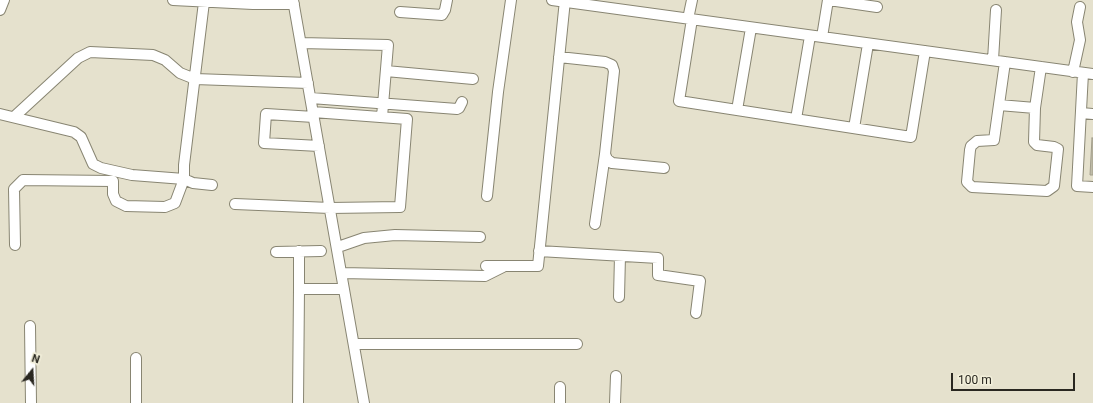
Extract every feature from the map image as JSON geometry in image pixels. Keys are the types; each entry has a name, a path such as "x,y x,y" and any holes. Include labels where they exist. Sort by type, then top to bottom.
{"street":[{"path":"0,10 4,0"},
{"path":"173,0 204,2 294,2 338,247 364,403"},
{"path":"400,12 442,15 445,10 447,0"},
{"path":"487,196 498,92 511,0"},
{"path":"552,0 1083,73"},
{"path":"692,0 679,101 911,137 925,51"},
{"path":"822,37 829,0 877,7"},
{"path":"486,266 538,266 565,1"},
{"path":"15,245 14,189 23,180 113,181 113,194 116,202 126,206 165,208 175,203 184,179 184,164 204,2"},
{"path":"1080,7 1077,22 1083,73 1077,186 1093,187"},
{"path":"993,60 996,10"},
{"path":"738,110 752,28"},
{"path":"796,119 810,36"},
{"path":"301,43 388,45 382,117"},
{"path":"854,128 868,44"},
{"path":"14,117 78,58 90,52 153,55 165,60 180,73 195,79 308,83"},
{"path":"559,57 605,62 612,65 614,71 605,154 595,224"},
{"path":"1005,62 994,140 977,141 971,146 966,182 972,187 1047,192 1054,186 1059,151 1056,147 1034,144 1035,108 1041,67"},
{"path":"386,71 473,79"},
{"path":"311,98 456,109 459,108 462,102"},
{"path":"1000,105 1035,108"},
{"path":"1081,113 1093,114"},
{"path":"0,114 74,132 81,136 89,158 93,164 101,168 132,174 184,179 193,183 212,185"},
{"path":"235,204 330,208 400,207 407,119 313,114 266,114 264,143 319,146"},
{"path":"605,154 607,159 612,163 664,168"},
{"path":"338,247 364,238 395,235 480,237"},
{"path":"298,403 299,251"},
{"path":"276,252 321,251"},
{"path":"539,251 658,258 658,276 700,281 696,314"},
{"path":"619,297 620,256"},
{"path":"342,273 485,276 505,266"},
{"path":"299,289 344,289"},
{"path":"30,326 31,403"},
{"path":"354,344 577,344"},
{"path":"136,358 136,403"},
{"path":"615,403 616,376"},
{"path":"560,387 560,403"}],"building":[{"path":"1092,138 1093,175 1090,175"}]}
